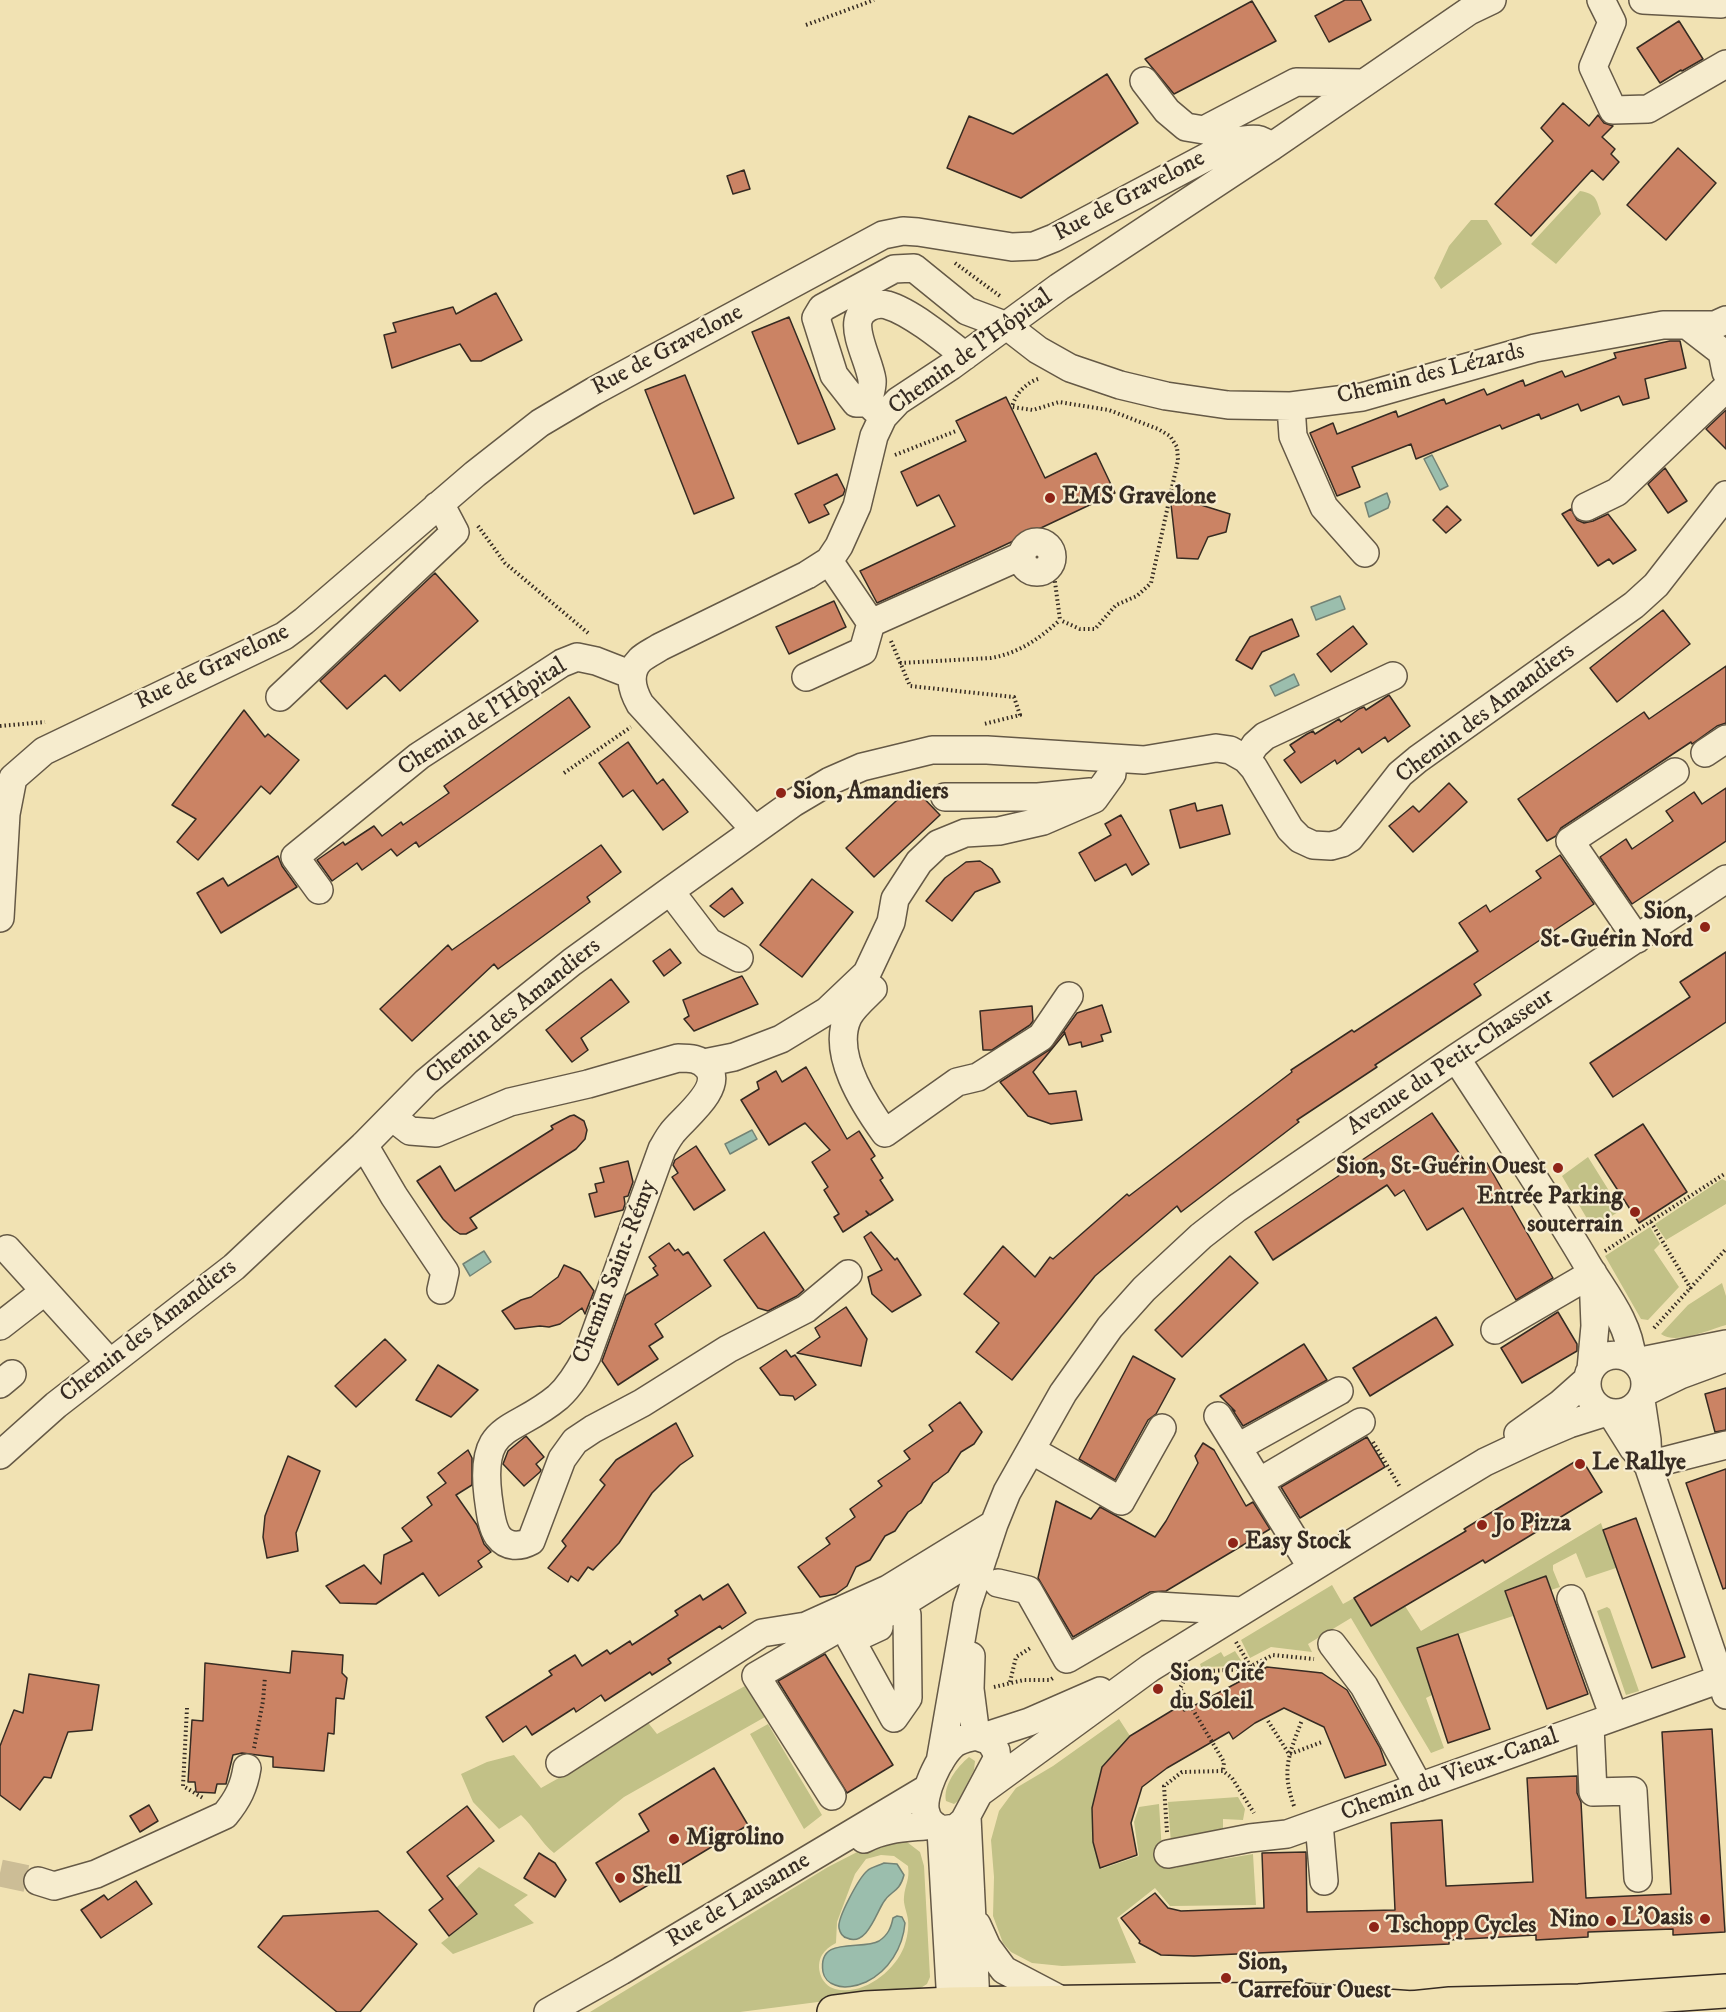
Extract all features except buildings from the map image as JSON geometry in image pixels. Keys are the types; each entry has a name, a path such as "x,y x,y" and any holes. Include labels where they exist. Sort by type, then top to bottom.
{"main road":[{"path":"1376,2012 1459,2004 1579,2001 1726,1991"},
{"path":"834,2012 866,2008 964,2008 1019,2003 1288,1999 1413,2008"}],"street":[{"path":"1271,147 1469,11 1492,0"},
{"path":"1601,0 1612,22 1593,67 1613,110 1648,109 1726,64"},
{"path":"1642,0 1721,4"},
{"path":"1144,81 1167,111 1186,127 1204,130 1296,82 1363,83"},
{"name":"Rue de Gravelone","path":"0,918 6,814 13,778 44,751 284,636 500,454 549,418 594,391 883,235 903,231 918,232 1012,247 1034,246 1054,238 1237,141 1253,138 1263,140 1271,147"},
{"name":"Chemin de l'Hôpital","path":"319,890 295,857 419,756 532,682 576,657 596,661 632,675 640,660 660,647 807,575 829,561 840,546 857,506 874,436 875,410 898,401 1271,147"},
{"name":"Chemin des Lézards","path":"875,410 856,403 834,375 816,318 822,308 894,269 914,268 967,311 1013,321 1051,359 1070,368 1120,385 1166,396 1228,405 1291,406 1362,397 1535,348 1663,325 1715,325 1726,320"},
{"path":"875,410 873,382 857,322 863,311 872,305 885,304 904,314 936,333 965,356"},
{"path":"1687,325 1722,351 1726,372"},
{"path":"1586,507 1617,492 1726,388"},
{"path":"1291,406 1293,436 1324,507 1365,553"},
{"name":"Chemin des Amandiers","path":"0,1455 56,1405 234,1267 364,1145 426,1082 511,1011 572,962 793,803 862,767 932,750 987,750 1112,759 1160,758 1216,748 1230,750 1246,759 1254,768 1290,829 1300,839 1313,845 1331,846 1342,843 1350,838 1400,774 1418,759 1634,605 1656,585 1726,495"},
{"path":"280,697 455,532 445,513 438,506"},
{"path":"806,676 863,651 876,621 1021,556 1022,562 1028,569 1038,572 1047,568 1052,559"},
{"path":"829,561 876,621"},
{"path":"632,675 633,691 649,714 755,830"},
{"path":"1246,759 1255,745 1265,736 1393,676"},
{"path":"392,1117 410,1131 436,1133 510,1102 588,1084 678,1058 693,1058 704,1063 734,1057 781,1039 827,1011 867,973 891,922 895,899 919,862 938,844 965,833 999,831 1043,821 1094,799 1112,774 1112,759"},
{"path":"1637,939 1570,841 1675,772"},
{"path":"945,797 1038,797 1100,791"},
{"name":"Avenue du Petit-Chasseur","path":"940,1762 967,1606 987,1569 994,1524 1007,1492 1063,1393 1110,1327 1143,1289 1201,1236 1237,1208 1456,1058 1726,879"},
{"path":"670,891 709,942 739,958"},
{"path":"891,922 896,933 889,962 873,989 848,1016 842,1041 846,1063 870,1112 885,1133 957,1082 978,1077 1041,1037 1069,996"},
{"path":"1456,1058 1610,1298 1633,1354 1645,1376 1643,1396 1648,1465 1724,1684"},
{"name":"Chemin Saint-Rémy","path":"704,1063 711,1072 711,1082 699,1106 672,1132 662,1149 587,1356 579,1371 558,1396 504,1431 489,1452 486,1481 495,1531 500,1539 514,1546 531,1541 562,1459 575,1442 728,1349 806,1309 848,1274"},
{"path":"364,1145 394,1196 445,1272 441,1290"},
{"path":"7,1249 110,1363"},
{"path":"1495,1330 1590,1268"},
{"path":"1590,1268 1595,1326 1588,1390 1591,1400 1598,1407 1609,1412 1633,1448 1648,1465"},
{"path":"0,1326 45,1291"},
{"path":"1485,1462 1529,1425 1560,1404 1589,1375 1595,1363 1609,1355 1633,1354 1642,1349 1665,1355 1726,1344"},
{"path":"973,1805 1150,1668 1485,1462 1569,1424 1609,1412 1628,1411 1643,1396 1680,1375 1726,1358"},
{"path":"1230,1446 1340,1391"},
{"path":"1218,1416 1241,1472 1307,1571"},
{"path":"1259,1482 1361,1422"},
{"path":"1031,1450 1121,1501 1162,1428"},
{"path":"1648,1465 1726,1445"},
{"path":"1230,1446 1259,1482 1307,1571"},
{"path":"560,1763 762,1633 806,1626 888,1589 994,1524"},
{"path":"987,1569 1028,1590 1060,1648 1158,1606 1242,1611"},
{"path":"907,1615 938,1596 955,1590 987,1569"},
{"path":"980,1737 970,1689 972,1647 987,1569"},
{"path":"832,1796 756,1676 837,1629 884,1615 987,1569"},
{"path":"1571,1599 1602,1722 1593,1792 1633,1791 1638,1878"},
{"path":"1336,1649 1364,1686 1419,1787"},
{"path":"964,2008 937,1828 925,1809 928,1788 940,1762 953,1745 964,1738 980,1737 1029,1722 1150,1668"},
{"name":"Chemin du Vieux-Canal","path":"1168,1854 1250,1838 1287,1834 1602,1722 1724,1684"},
{"path":"937,1828 956,1828 973,1805 997,1759 994,1746 990,1741 980,1737"},
{"path":"38,1881 54,1886 96,1874 225,1815 244,1786 247,1768"},
{"name":"Rue de Lausanne","path":"548,2012 928,1788"},
{"path":"964,2008 973,1917 973,1805"},
{"path":"1319,1823 1324,1881"},
{"name":"Rue de Lausanne","path":"575,2012 800,1874 873,1834 893,1828 937,1828"},
{"path":"973,1917 987,1947 1004,1970 1065,2002"}],"path":[{"path":"806,25 874,0"},
{"path":"951,260 1003,298 1013,321"},
{"path":"1020,391 1012,407 1033,410 1059,402 1109,410 1158,429 1170,436 1176,447 1178,460 1176,476 1163,522 1151,583 1137,596 1116,605 1095,629 1080,629 1060,620"},
{"path":"890,456 956,431"},
{"path":"473,518 505,563 594,638"},
{"path":"1052,559 1060,620"},
{"path":"900,663 1004,656 1042,636 1060,620"},
{"path":"876,621 910,686 1014,697 1020,715"},
{"path":"564,773 649,714"},
{"path":"1590,1268 1651,1222 1726,1173"},
{"path":"1651,1222 1691,1289"},
{"path":"1654,1328 1726,1249"},
{"path":"1361,1422 1402,1490"},
{"path":"1232,1637 1251,1666"},
{"path":"990,1688 1010,1682 1050,1680 1071,1668 1060,1648 1016,1657 1010,1682"},
{"path":"1190,1672 1245,1669 1273,1654 1316,1659 1336,1649"},
{"path":"1186,1666 1190,1672"},
{"path":"1190,1672 1180,1688 1224,1762 1223,1771"},
{"path":"247,1768 251,1762 265,1677"},
{"path":"187,1708 183,1786 225,1815"},
{"path":"1302,1720 1289,1754 1286,1772 1293,1805 1319,1823"},
{"path":"1268,1721 1289,1754"},
{"path":"1289,1754 1322,1742"},
{"path":"1165,1805 1164,1786 1182,1772 1223,1771 1232,1778 1269,1836"}],"shaded area":[{"path":"1580,191 1595,198 1601,214 1556,264 1531,244"},
{"path":"1471,220 1487,220 1502,244 1441,289 1434,278 1449,246"},
{"path":"1432,455 1448,486 1440,490 1424,459"},
{"path":"1387,493 1390,502 1388,508 1369,517 1365,503"},
{"path":"1340,596 1345,609 1316,620 1311,607"},
{"path":"1294,674 1299,685 1275,696 1270,686"},
{"path":"752,1130 757,1139 730,1154 725,1144"},
{"path":"1588,1157 1621,1210 1598,1225 1589,1222 1562,1176"},
{"path":"1722,1179 1726,1181 1726,1204 1666,1240 1655,1224"},
{"path":"1650,1227 1660,1244 1654,1250 1679,1287 1648,1320 1641,1319 1605,1256"},
{"path":"484,1251 491,1262 470,1276 463,1264"},
{"path":"1722,1283 1726,1296 1726,1325 1683,1337 1667,1337 1661,1334 1688,1305"},
{"path":"1601,1523 1616,1568 1586,1578 1576,1553 1553,1565 1560,1587 1551,1590 1546,1576 1505,1590 1513,1616 1417,1648 1432,1695 1426,1698 1444,1748 1431,1753 1351,1618 1308,1644 1312,1652 1271,1647 1250,1658 1241,1640 1332,1585 1343,1604 1354,1598 1371,1626 1405,1606 1421,1631"},
{"path":"1607,1607 1610,1609 1639,1691 1626,1695 1597,1611"},
{"path":"1235,1651 1244,1665 1201,1667 1200,1664 1221,1652 1224,1657"},
{"path":"745,1686 765,1717 624,1797 554,1853 521,1815 499,1829 473,1802 461,1774 487,1762 514,1755 541,1788 600,1755 594,1742 642,1715 657,1734"},
{"path":"1119,1719 1130,1736 1102,1767 1092,1808 1093,1842 1101,1869 1139,1856 1134,1822 1139,1807 1159,1804 1163,1868 1177,1868 1180,1857 1224,1859 1253,1854 1256,1905 1170,1906 1155,1888 1117,1918 1136,1963 1062,1966 1032,1963 1011,1952 1003,1943 993,1916 994,1877 991,1840 999,1811 1016,1788 1053,1766"},
{"path":"768,1724 822,1815 804,1829 750,1734"},
{"path":"969,1757 975,1761 974,1770 958,1801 954,1804 946,1801 947,1789 952,1777"},
{"path":"1238,1797 1245,1809 1243,1820 1223,1819 1223,1832 1197,1834 1196,1838 1175,1839 1171,1844 1168,1802"},
{"path":"903,1839 920,1852 924,1866 930,1977 927,1984 919,1989 740,2012 590,2012 828,1867 863,1849","holes":["881,1855 894,1856 908,1866 904,1900 908,1926 904,1947 893,1965 876,1980 856,1989 830,1987 823,1980 819,1970 820,1960 826,1950 836,1943 837,1922 855,1874 866,1859"]},
{"path":"884,1863 897,1864 904,1875 902,1881 886,1899 865,1934 854,1940 843,1936 839,1923 849,1898 867,1871"},
{"path":"479,1867 528,1895 514,1905 534,1923 453,1954 441,1943 477,1915 456,1888"},
{"path":"902,1917 905,1923 904,1932 898,1949 882,1972 859,1985 842,1987 827,1980 823,1972 823,1960 827,1953 842,1946 871,1944 879,1941 887,1934 893,1918"}],"tunnel":[{"path":"0,1873 38,1881"}],"place":[{"name":"EMS Gravelone","path":"1050,498"},
{"name":"Sion, Amandiers","path":"781,793"},
{"name":"Sion, St-Guérin Nord","path":"1705,927"},
{"name":"Sion, St-Guérin Ouest","path":"1558,1168"},
{"name":"Entrée Parking souterrain","path":"1635,1212"},
{"name":"Le Rallye","path":"1580,1464"},
{"name":"Jo Pizza","path":"1482,1525"},
{"name":"Easy Stock","path":"1233,1543"},
{"name":"Sion, Cité du Soleil","path":"1158,1689"},
{"name":"Migrolino","path":"674,1839"},
{"name":"Shell","path":"620,1878"},
{"name":"L'Oasis","path":"1705,1919"},
{"name":"Nino","path":"1611,1921"},
{"name":"Tschopp Cycles","path":"1374,1927"},
{"name":"Sion, Carrefour Ouest","path":"1226,1978"}]}
